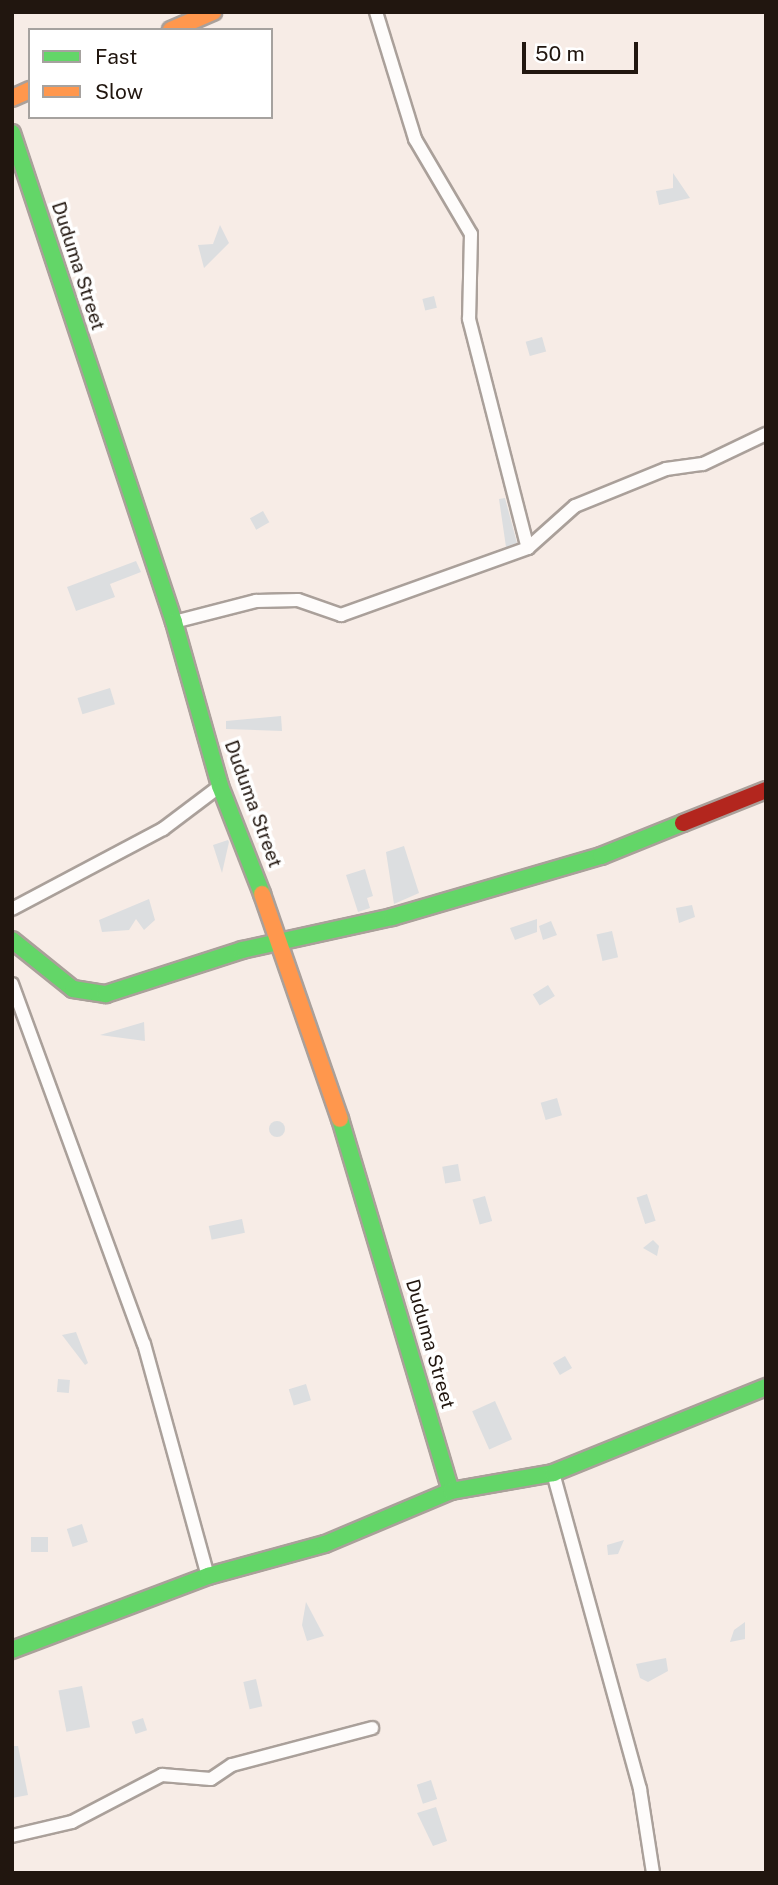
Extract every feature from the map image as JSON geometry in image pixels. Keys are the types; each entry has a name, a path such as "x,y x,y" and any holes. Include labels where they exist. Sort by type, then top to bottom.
{"street":[{"path":"177,28 213,12"},
{"path":"376,12 415,139 471,234 469,319 528,548"},
{"path":"12,99 28,91"},
{"name":"Duduma Street","path":"12,133 174,622 220,786 283,941 451,1491"},
{"path":"174,622 256,601 298,600 341,615 528,548 575,506 666,469 703,464 766,434"},
{"path":"12,909 163,829 220,786"},
{"path":"12,940 73,989 106,993 283,941 393,917 601,856 766,790"},
{"path":"12,984 144,1344 208,1576"},
{"path":"12,1650 208,1576 325,1544 451,1491 553,1473 766,1387"},
{"path":"553,1473 639,1789 653,1873"},
{"path":"12,1836 72,1822 162,1775 211,1779 232,1765 372,1728"}],"building":[{"path":"673,173 690,198 659,205 656,191 673,188"},
{"path":"220,225 229,243 204,268 198,245 213,244"},
{"path":"434,296 437,308 425,311 422,299"},
{"path":"542,337 546,351 530,356 526,342"},
{"path":"505,498 517,543 506,547 499,499"},
{"path":"263,511 269,522 256,530 250,518"},
{"path":"136,561 141,572 110,584 115,597 76,611 67,587"},
{"path":"110,688 115,704 82,714 77,698"},
{"path":"281,716 282,731 226,729 226,721"},
{"path":"228,840 229,842 222,873 213,845"},
{"path":"404,846 419,893 394,904 386,852"},
{"path":"365,869 373,896 367,898 370,908 358,912 346,875"},
{"path":"149,899 155,920 144,930 136,919 129,930 102,932 99,920"},
{"path":"692,905 695,917 679,923 676,908"},
{"path":"537,919 537,932 515,940 510,928"},
{"path":"551,921 557,935 543,940 539,926"},
{"path":"612,931 618,957 602,961 596,935"},
{"path":"548,985 555,996 540,1006 533,995"},
{"path":"144,1022 145,1041 100,1035"},
{"path":"557,1098 562,1115 546,1120 541,1103"},
{"path":"277,1121 283,1123 283,1135 277,1137 271,1135 269,1129 271,1123"},
{"path":"458,1164 461,1181 445,1184 442,1167"},
{"path":"647,1194 656,1221 645,1224 637,1197"},
{"path":"485,1196 492,1221 480,1225 473,1200"},
{"path":"242,1219 245,1233 212,1240 209,1226"},
{"path":"653,1240 659,1246 657,1256 643,1248"},
{"path":"76,1332 88,1363 85,1365 62,1335"},
{"path":"565,1356 572,1368 560,1375 553,1363"},
{"path":"437,1374 443,1374 448,1382 446,1388 437,1390 432,1385 432,1379"},
{"path":"58,1379 70,1380 69,1393 57,1392"},
{"path":"306,1384 311,1400 294,1406 289,1389"},
{"path":"495,1401 512,1439 489,1450 472,1411"},
{"path":"82,1524 88,1542 73,1547 67,1529"},
{"path":"31,1537 48,1537 48,1552 31,1552"},
{"path":"624,1540 618,1554 608,1555 607,1545"},
{"path":"306,1602 324,1636 307,1641 302,1625"},
{"path":"745,1622 745,1639 730,1642 734,1630"},
{"path":"666,1658 668,1671 648,1682 640,1678 636,1664"},
{"path":"256,1679 262,1706 250,1709 243,1682"},
{"path":"82,1686 90,1727 66,1732 58,1691"},
{"path":"143,1718 147,1730 136,1734 132,1722"},
{"path":"12,1746 18,1746 28,1795 12,1798"},
{"path":"431,1780 437,1799 423,1804 417,1785"},
{"path":"436,1807 447,1841 433,1846 417,1813"}],"traffic: fast":[{"path":"12,133 174,622 220,786 262,894"},
{"path":"12,940 73,989 106,994 242,950 392,917 601,856 683,823"},
{"path":"340,1119 451,1491"},
{"path":"12,1650 208,1576 325,1544 451,1491 553,1473 766,1387"}],"traffic: slow":[{"path":"176,28 213,12"},
{"path":"12,98 28,91"},
{"path":"262,894 340,1119"}],"traffic: jam":[{"path":"683,823 766,790"}]}
